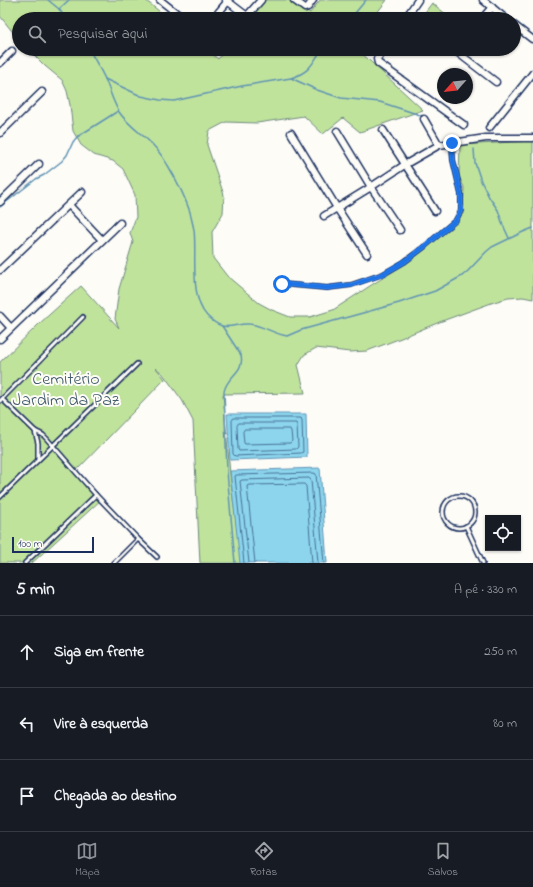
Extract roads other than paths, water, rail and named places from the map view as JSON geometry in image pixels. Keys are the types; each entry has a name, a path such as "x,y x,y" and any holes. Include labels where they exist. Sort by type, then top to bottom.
{"street":[{"path":"160,0 175,12"},
{"path":"250,12 261,0"},
{"path":"294,0 305,8 308,7 313,0"},
{"path":"409,12 418,0"},
{"path":"483,0 498,12"},
{"path":"218,12 227,1 242,12"},
{"path":"488,12 492,7"},
{"path":"521,31 532,40"},
{"path":"0,63 12,51"},
{"path":"379,56 377,59 378,63 464,125"},
{"path":"464,56 496,82"},
{"path":"489,128 533,73"},
{"path":"0,132 42,92"},
{"path":"424,119 439,145"},
{"path":"383,130 435,211"},
{"path":"337,131 371,187 400,230"},
{"path":"291,133 367,254"},
{"path":"324,216 439,145 486,138 533,138"},
{"path":"0,202 39,164"},
{"path":"0,270 82,192"},
{"path":"69,205 102,240"},
{"path":"0,339 120,223"},
{"path":"0,316 11,328"}],"lane":[{"path":"282,284 327,288 352,285 383,274 404,262 424,247 456,220 461,210 461,194 453,160 452,143"},
{"path":"83,317 1,400 35,431 45,437 96,495 157,557"},
{"path":"0,497 137,364"},
{"path":"35,431 38,443 38,460"},
{"path":"25,563 96,495"},
{"path":"454,496 464,496 472,502 476,510 474,520 466,526 457,528 448,524 444,515 444,506 447,501 454,496"},
{"path":"466,526 483,563"},
{"path":"114,563 138,539"}],"water":[{"path":"227,414 306,414 307,457 230,460"},
{"path":"320,468 327,563 240,563 230,471"}],"waterway":[{"path":"48,0 61,12"},
{"path":"59,9 69,0"},
{"path":"356,12 366,0"},
{"path":"93,56 104,77 119,112 126,121 158,150 179,186 190,212 194,230 196,287 201,308 207,316 222,326 246,324 254,325 287,336 301,330 399,303 435,291 462,276 492,247 533,228"},
{"path":"105,79 141,96 174,101 242,86 291,78 307,70 318,56"},
{"path":"291,78 317,90 341,98 380,102 423,116"},
{"path":"0,207 62,161 77,137 118,111"},
{"path":"474,149 475,163 481,181 498,210 509,238"},
{"path":"222,326 241,355 242,361 238,370 225,387 224,392 227,471 235,563"}],"park label":[{"name":"Cemitério Jardim da Paz","path":"66,388"}]}
